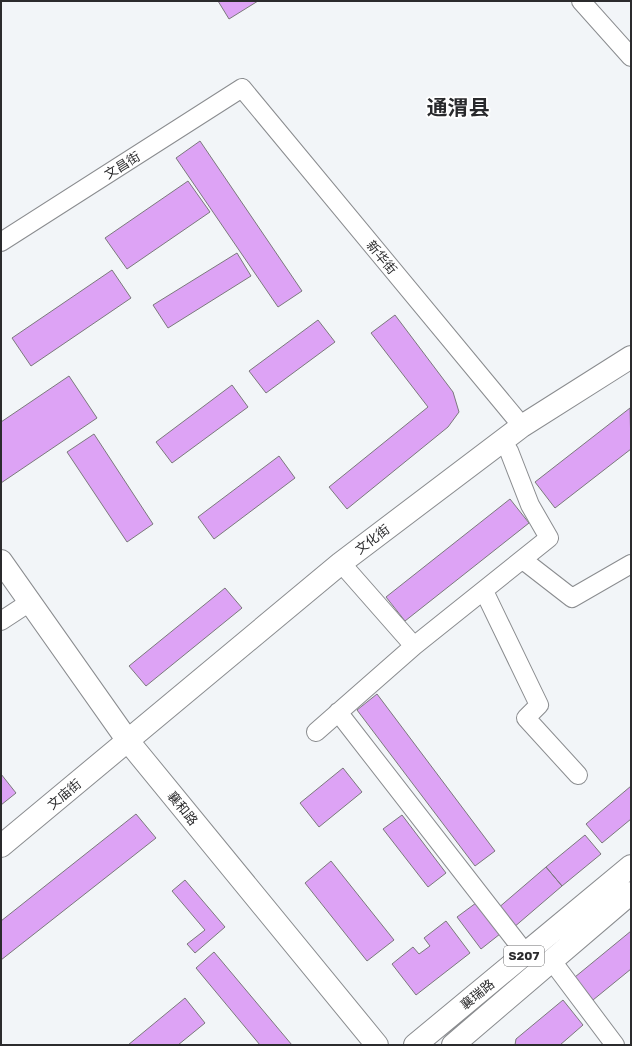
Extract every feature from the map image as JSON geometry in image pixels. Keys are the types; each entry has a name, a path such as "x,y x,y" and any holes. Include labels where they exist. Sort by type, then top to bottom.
{"main road":[{"name":"文化街","path":"128,741 341,563 522,426 631,357"},
{"name":"襄和路","path":"1,561 128,741 377,1045"},
{"name":"文庙街","path":"1,846 128,741"},
{"name":"襄瑞路","path":"415,1045 631,866"},
{"name":"襄瑞路","path":"453,1045 631,893"}],"street":[{"path":"581,1 631,57"},
{"name":"文昌街","path":"1,242 242,88"},
{"name":"新华街","path":"242,88 522,426"},
{"path":"316,732 414,646 549,538 530,505 509,451"},
{"path":"523,560 572,598 629,569"},
{"path":"341,563 414,646"},
{"path":"484,591 539,705 526,718 578,775"},
{"path":"1,621 30,602"},
{"path":"338,712 526,954"},
{"path":"552,961 615,1045"}],"building":[{"path":"218,1 258,1 229,19"},
{"path":"200,141 302,291 278,307 176,158"},
{"path":"188,181 210,212 127,269 105,238"},
{"path":"237,253 251,276 168,328 153,305"},
{"path":"112,270 131,298 31,366 12,338"},
{"path":"395,315 453,392 459,412 448,427 347,509 329,487 428,407 371,333"},
{"path":"318,320 335,342 266,393 249,371"},
{"path":"69,376 97,418 1,483 1,422"},
{"path":"232,385 248,407 172,463 156,442"},
{"path":"630,408 631,449 555,508 535,482"},
{"path":"94,434 153,524 127,542 67,452"},
{"path":"279,456 295,478 214,539 198,517"},
{"path":"510,499 529,523 405,621 386,597"},
{"path":"225,588 242,608 146,686 129,666"},
{"path":"377,694 495,851 475,866 357,710"},
{"path":"343,768 362,792 319,827 300,803"},
{"path":"1,774 16,793 1,805"},
{"path":"631,786 631,819 602,843 586,824"},
{"path":"136,814 156,838 1,960 1,921"},
{"path":"402,815 446,873 428,887 383,829"},
{"path":"585,835 601,854 562,886 546,867"},
{"path":"331,861 394,940 367,961 305,883"},
{"path":"546,867 562,886 513,928 497,909"},
{"path":"185,880 225,927 195,953 187,944 205,930 172,891"},
{"path":"476,903 500,934 481,949 457,917"},
{"path":"446,921 470,953 416,995 392,964 413,947 419,954 430,946 424,938"},
{"path":"631,931 631,969 593,1000 575,977"},
{"path":"214,952 292,1045 260,1045 196,968"},
{"path":"185,998 205,1023 178,1045 128,1045"},
{"path":"563,1000 583,1025 560,1045 515,1045 516,1039"}],"district":[{"name":"通渭县","path":"458,108"}]}
